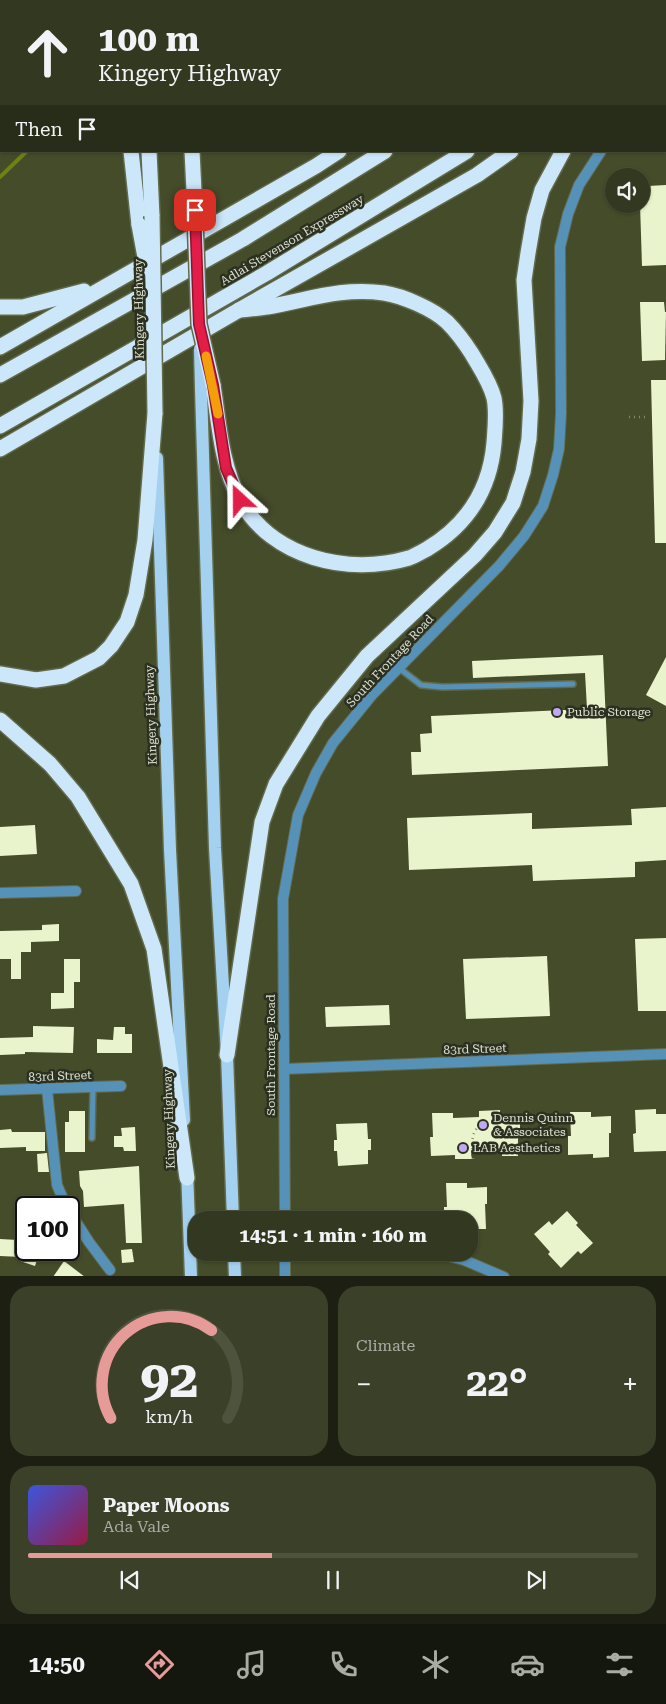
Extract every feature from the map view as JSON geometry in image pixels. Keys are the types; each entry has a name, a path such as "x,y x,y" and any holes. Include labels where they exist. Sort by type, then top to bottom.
{"highway":[{"path":"131,152 142,246 154,298"},
{"name":"Kingery Highway","path":"149,152 156,413"},
{"path":"193,152 192,168 199,324 207,387 226,468 240,500 251,516 271,536 295,551 321,561 352,565 382,563 410,558 434,545 454,530 473,508 486,481 494,444 494,398 483,372 466,346 446,321 419,304 386,294 355,291 304,298 266,308 239,310"},
{"path":"0,347 316,166 336,152"},
{"path":"0,376 243,239 383,152"},
{"name":"Adlai Stevenson Expressway","path":"0,426 267,273 465,152"},
{"path":"0,449 477,175 509,152"},
{"path":"227,1055 262,822 276,784 318,716 367,656 475,555 495,532 513,503 523,472 529,439 530,411 524,280 534,218 542,190 563,152"},
{"path":"0,307 23,307 72,296 114,281"},
{"path":"0,674 36,680 64,676 98,658 111,646 126,622 136,595 145,540 156,413"},
{"path":"0,720 50,764 78,797 131,884 154,949 187,1178"}],"main road":[{"path":"207,387 215,848 227,1055 233,1211"},
{"name":"Kingery Highway","path":"156,413 170,850 191,1276"},
{"path":"234,1261 235,1276"}],"street":[{"name":"South Frontage Road","path":"285,1211 283,899 298,815 316,773 334,743 372,694 499,566 524,536 543,506 559,449 561,413 560,247 568,214 579,185 600,152"},
{"path":"0,893 76,891"},
{"name":"83rd Street","path":"284,1069 666,1054"},
{"name":"83rd Street","path":"0,1090 120,1086"},
{"path":"48,1089 57,1185 62,1196"},
{"path":"80,1228 110,1270"},
{"path":"285,1261 285,1276"},
{"path":"466,1261 504,1276"}],"lane":[{"path":"398,668 421,685 442,687 573,684"},
{"path":"92,1138 94,1113 93,1087"}],"path":[{"path":"629,417 647,417"},
{"path":"473,1159 472,1135 474,1130 480,1126"}],"building":[{"path":"666,185 666,265 642,266 640,213 650,213 650,186"},
{"path":"640,302 664,302 666,312 665,360 642,361"},
{"path":"651,380 666,380 666,543 655,543"},
{"name":"Public Storage","path":"603,655 608,766 412,775 411,752 421,752 420,734 432,733 431,716 587,709 585,673 473,678 472,661"},
{"path":"666,657 666,706 646,695"},
{"path":"666,807 666,860 635,862 635,877 533,881 532,865 409,870 407,818 532,813 532,829 632,825 631,809"},
{"path":"35,825 37,854 0,856 0,827"},
{"path":"59,924 59,941 31,942 31,952 21,952 21,979 11,979 11,959 0,959 0,931 42,930 42,925"},
{"path":"666,938 666,1011 638,1011 635,939"},
{"path":"547,956 550,1016 466,1019 463,959"},
{"path":"64,959 80,959 80,982 74,982 74,1008 51,1009 51,993 64,993"},
{"path":"389,1005 390,1025 326,1027 325,1007"},
{"path":"33,1026 74,1027 73,1053 25,1052 25,1054 0,1055 0,1038 33,1037"},
{"path":"114,1027 125,1027 125,1034 132,1034 132,1053 97,1053 97,1039 113,1040"},
{"path":"656,1109 656,1114 666,1114 666,1151 634,1152 633,1134 636,1133 635,1110"},
{"path":"500,1110 500,1115 520,1114 518,1156 502,1156 502,1152 471,1154 472,1159 455,1159 455,1155 431,1156 430,1137 433,1137 432,1113 453,1113 453,1118 479,1117 479,1111"},
{"path":"69,1111 85,1111 85,1152 65,1152 65,1122 69,1122"},
{"path":"570,1112 591,1112 591,1117 611,1116 609,1157 593,1158 593,1154 568,1155 568,1136 571,1136"},
{"path":"367,1123 368,1139 371,1139 371,1150 368,1150 368,1164 338,1166 337,1151 334,1151 334,1140 337,1140 336,1124"},
{"path":"135,1127 136,1151 124,1151 123,1147 114,1147 114,1136 122,1136 121,1128"},
{"path":"11,1129 12,1132 45,1132 45,1151 26,1151 26,1147 0,1148 0,1130"},
{"path":"47,1153 49,1172 38,1172 37,1154"},
{"path":"139,1166 142,1243 126,1243 124,1204 84,1207 79,1171"},
{"path":"446,1183 467,1183 467,1188 487,1187 487,1204 485,1204 486,1229 478,1229 478,1211 444,1211 444,1207 447,1207"},
{"path":"567,1211 578,1223 576,1225 593,1243 581,1254 578,1251 561,1268 534,1234 549,1221 552,1225"},
{"path":"0,1239 15,1240 15,1257 0,1256"},
{"path":"132,1249 134,1262 122,1263 121,1250"},
{"path":"20,1261 37,1261 35,1266"},
{"path":"64,1261 84,1276 54,1276"}],"waterway":[{"path":"0,177 26,152"}],"slow traffic":[{"path":"206,356 218,414"}],"place":[{"name":"Public Storage","path":"557,712"},
{"name":"Dennis Quinn & Associates","path":"483,1125"},
{"name":"LAB Aesthetics","path":"463,1148"}],"route":[{"path":"195,210 199,324 213,385 226,468 240,500"}]}
